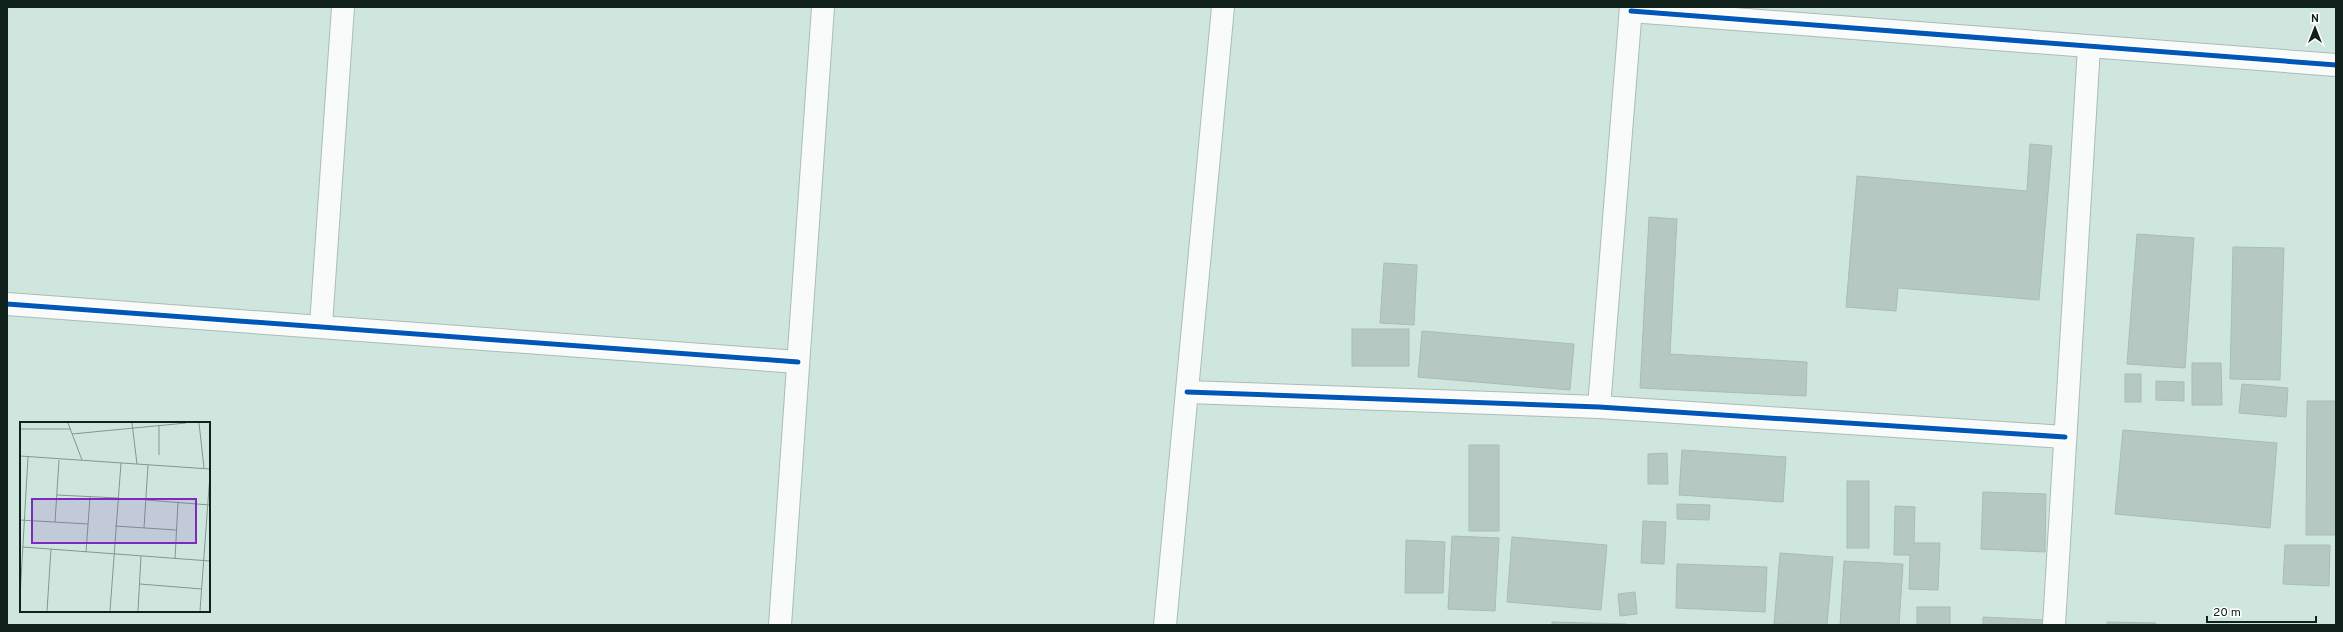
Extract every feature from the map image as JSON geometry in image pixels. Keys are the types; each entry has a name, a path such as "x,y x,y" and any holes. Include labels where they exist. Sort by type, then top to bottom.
{"street":[{"path":"321,326 343,7"},
{"path":"780,625 823,7"},
{"path":"1165,625 1223,7"},
{"path":"1599,407 1631,9 2089,47 2336,65"},
{"path":"2054,625 2089,47"},
{"path":"7,304 798,362"},
{"path":"1187,392 1599,407 2065,437"}],"building":[{"path":"2030,144 2052,146 2039,300 1898,288 1896,311 1846,307 1857,176 2027,191"},
{"path":"1649,217 1677,219 1670,354 1807,362 1806,396 1640,388"},
{"path":"2137,234 2194,238 2185,368 2127,364"},
{"path":"2233,247 2284,248 2280,380 2230,379"},
{"path":"1384,263 1417,265 1414,325 1380,323"},
{"path":"1352,329 1409,329 1409,366 1352,366"},
{"path":"1422,331 1574,344 1570,390 1418,377"},
{"path":"2192,363 2221,363 2222,405 2192,405"},
{"path":"2125,374 2141,374 2141,402 2125,402"},
{"path":"2156,381 2184,382 2184,401 2156,400"},
{"path":"2242,384 2288,388 2286,417 2239,413"},
{"path":"2307,401 2336,401 2336,535 2306,535"},
{"path":"2123,430 2277,443 2270,528 2115,514"},
{"path":"1469,445 1499,445 1499,531 1469,531"},
{"path":"1682,450 1786,457 1783,502 1679,495"},
{"path":"1667,453 1668,484 1648,484 1648,454"},
{"path":"1847,481 1869,481 1869,548 1847,548"},
{"path":"1983,492 2046,494 2045,552 1981,549"},
{"path":"1677,504 1710,505 1709,520 1677,519"},
{"path":"1895,506 1915,507 1914,543 1940,543 1938,590 1909,589 1910,555 1894,555"},
{"path":"1643,521 1666,522 1664,564 1641,563"},
{"path":"1452,536 1499,538 1495,611 1448,609"},
{"path":"1512,537 1607,545 1601,610 1507,602"},
{"path":"1406,540 1445,542 1443,593 1405,593"},
{"path":"2285,545 2330,545 2329,586 2283,584"},
{"path":"1780,553 1833,557 1827,625 1774,624"},
{"path":"1844,561 1903,564 1899,625 1840,625"},
{"path":"1677,564 1767,567 1765,612 1676,608"},
{"path":"1635,592 1637,614 1620,616 1618,594"},
{"path":"1917,607 1950,607 1950,625 1917,625"},
{"path":"1983,617 2045,620 2044,625 1983,625"},
{"path":"1552,622 1627,624 1627,625 1552,625"},
{"path":"2107,622 2156,623 2156,625 2107,625"}],"cycle path":[{"path":"1631,11 2336,65"},
{"path":"7,304 798,362"},
{"path":"1187,392 1599,407 2065,437"}]}
